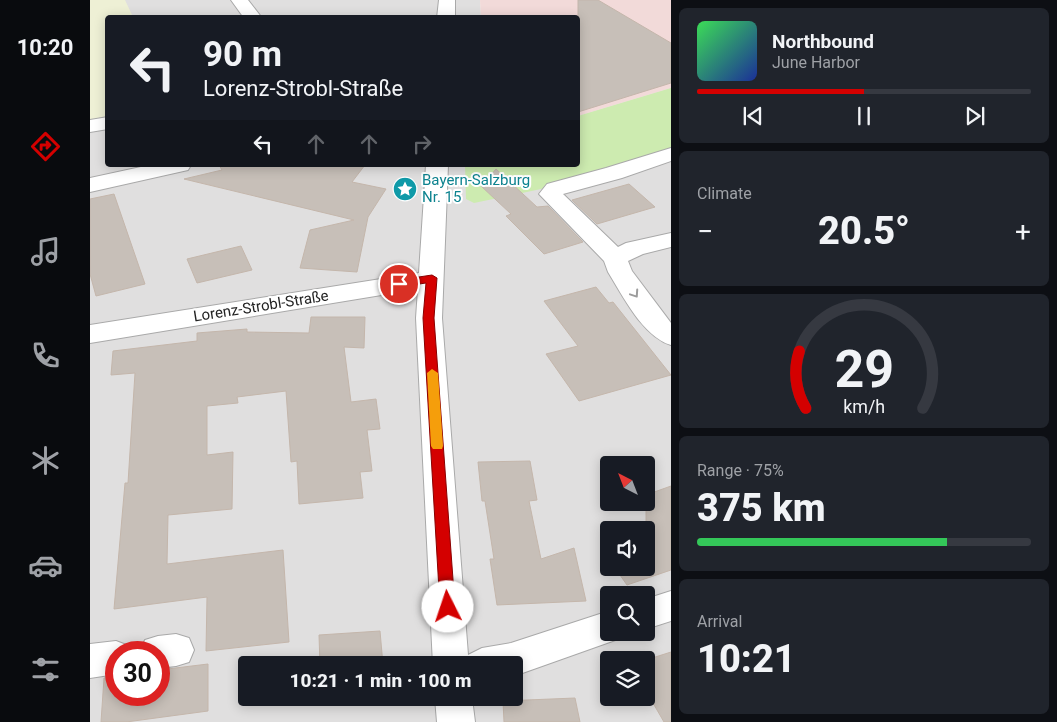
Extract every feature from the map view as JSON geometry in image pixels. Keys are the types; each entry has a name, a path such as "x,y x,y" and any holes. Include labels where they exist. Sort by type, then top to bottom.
{"street":[{"path":"239,0 261,10"},
{"path":"446,15 447,0"},
{"path":"90,126 105,124"},
{"path":"671,154 614,173 555,189 550,194 615,258 620,272 658,327 671,336"},
{"path":"90,185 171,167"},
{"path":"437,167 429,318 450,656"},
{"path":"615,258 635,248 671,240"},
{"name":"Lorenz-Strobl-Straße","path":"90,334 432,278"},
{"path":"655,611 671,606"},
{"path":"523,656 600,630"},
{"path":"90,661 105,659"},
{"path":"455,706 456,722"}],"shaded area":[{"path":"90,0 480,0 481,15 105,15 105,167 580,167 580,115 671,88 671,722 90,722"},
{"path":"480,0 671,0 671,88 580,115 580,15 481,15"}],"green space":[{"path":"90,0 125,0 132,15 105,15 105,116 90,120"},
{"path":"671,88 671,148 541,189 474,203 466,199 465,167 580,167 580,115"}],"building":[{"path":"578,0 598,0 671,43 671,83 580,111 580,15 578,15"},
{"path":"220,167 363,167 352,182 386,189 368,217 357,272 300,268 310,230 354,220 184,179 222,170"},
{"path":"496,169 537,207 548,206 583,242 544,254 506,216 511,214 481,186"},
{"path":"629,184 655,207 597,224 572,200"},
{"path":"114,194 145,284 96,296 90,274 90,199"},
{"path":"241,246 252,270 197,283 187,259"},
{"path":"596,287 609,303 613,302 671,375 579,401 546,354 578,346 544,301"},
{"path":"311,317 365,317 364,348 344,347 351,402 376,399 380,429 367,430 372,471 360,472 363,498 299,504 297,461 291,462 286,391 237,397 238,403 207,406 207,455 233,452 232,509 168,515 167,564 283,550 289,642 206,651 207,597 114,609 125,483 128,483 135,373 111,375 113,351 197,341 197,333 247,329 247,332 309,333"},
{"path":"530,461 537,500 529,501 541,559 574,548 586,601 497,605 490,559 494,559 485,501 482,501 478,462"},
{"path":"671,486 671,570 655,575 655,521 646,521 646,511 655,511 655,492"},
{"path":"621,576 653,576 627,585"},
{"path":"380,631 382,656 320,656 319,635"},
{"path":"671,652 671,722 664,722 655,706 655,657"},
{"path":"208,664 208,711 126,722 101,722 104,678 105,706 170,706 170,669"},
{"path":"575,698 580,722 504,722 503,706 523,706 523,700"}],"slow traffic":[{"path":"432,373 437,446"}],"place":[{"name":"Bayern-Salzburg Nr. 15","path":"405,189"}],"route":[{"path":"399,284 432,278 429,318 448,607"}]}
